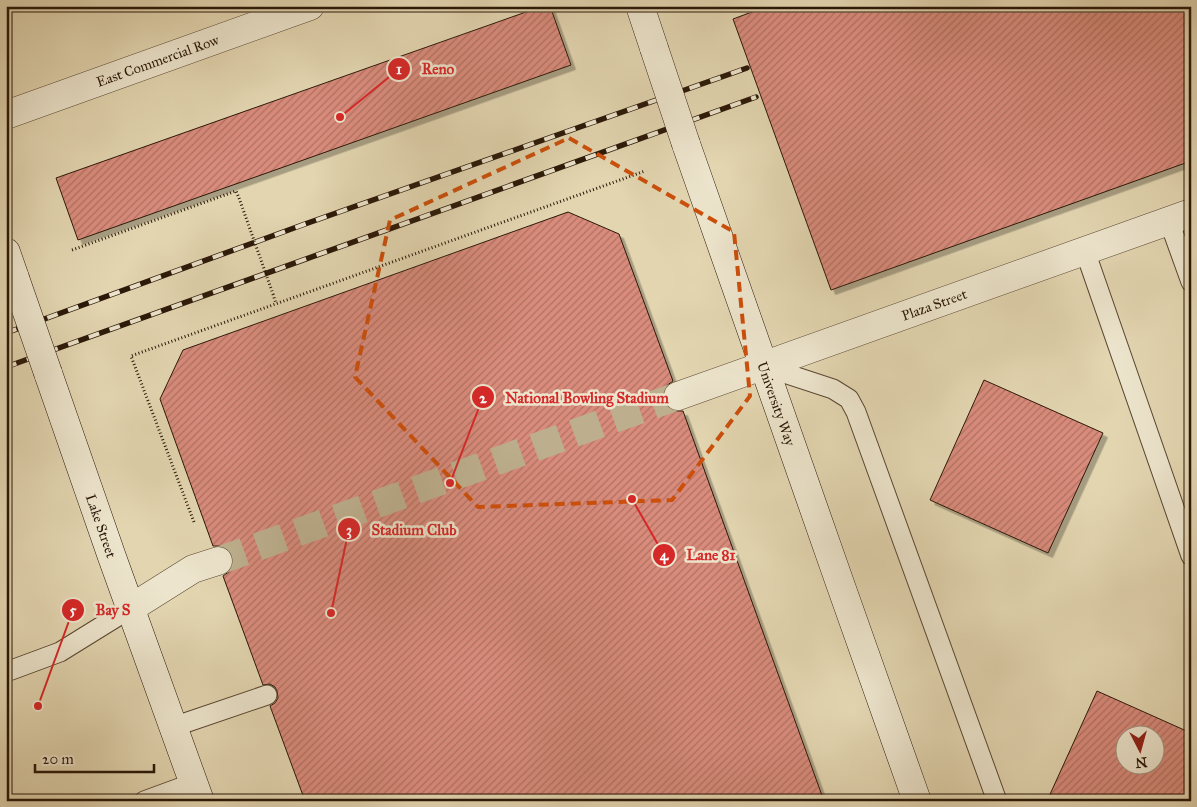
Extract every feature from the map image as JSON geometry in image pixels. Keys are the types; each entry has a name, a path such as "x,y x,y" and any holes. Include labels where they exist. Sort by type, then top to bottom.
{"main road":[{"name":"East Commercial Row","path":"6,116 310,6"},
{"name":"University Way","path":"640,6 763,366 917,801"},
{"name":"Plaza Street","path":"678,396 1180,217"},
{"name":"Lake Street","path":"6,252 196,792"},
{"path":"131,608 193,569 218,561"}],"lane":[{"path":"1180,217 1191,282"},
{"path":"1085,251 1191,556"},
{"path":"763,366 833,390 849,399 856,412 997,801"},
{"path":"6,672 60,652 131,608"},
{"path":"174,727 267,696"},
{"path":"144,801 196,792"}],"path":[{"path":"194,522 131,356 645,171"},
{"path":"72,250 236,191 276,304"}],"highlighted area":[{"path":"569,138 734,232 750,396 672,500 478,507 355,377 390,220"}],"building":[{"path":"543,6 550,6 571,65 78,240 56,178"},
{"path":"768,6 1191,6 1191,161 831,290 733,19"},
{"path":"568,212 619,234 673,381 666,386 663,401 668,408 683,411 824,801 305,801 270,706 278,698 277,691 270,684 263,685 223,576 230,571 233,565 233,556 228,549 222,546 213,546 160,399 183,350"},
{"path":"984,380 1103,433 1048,553 930,500"},
{"path":"1097,691 1191,733 1191,801 1047,801"}],"tunnel":[{"path":"218,561 678,396"}],"railway":[{"path":"6,333 305,224 747,68"},
{"path":"6,367 756,97"}],"place":[{"name":"Reno","path":"340,117"},
{"name":"National Bowling Stadium","path":"450,483"},
{"name":"Lane 81","path":"632,499"},
{"name":"Stadium Club","path":"331,613"},
{"name":"Bay S","path":"38,706"}]}
